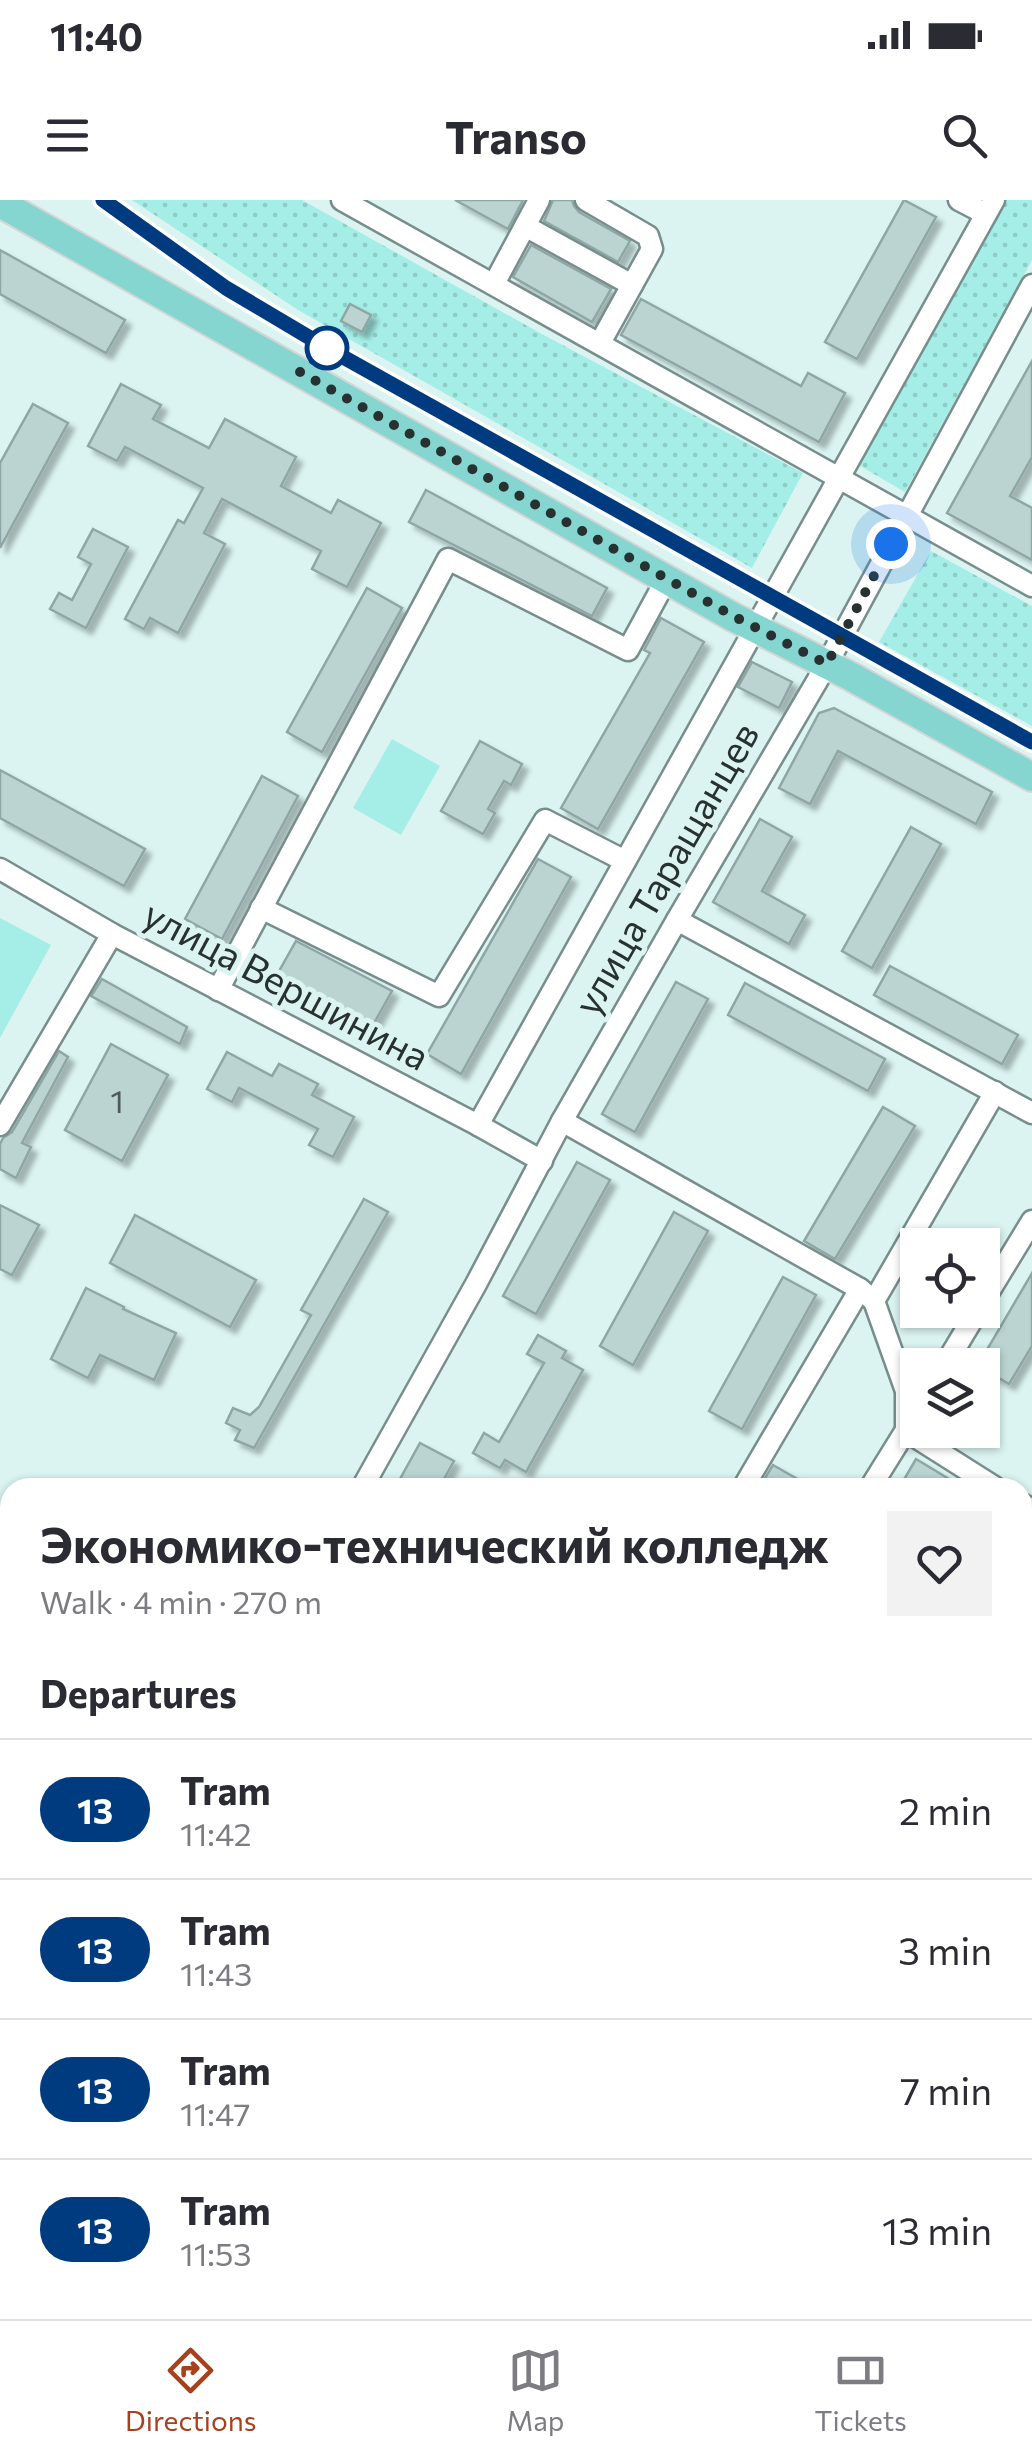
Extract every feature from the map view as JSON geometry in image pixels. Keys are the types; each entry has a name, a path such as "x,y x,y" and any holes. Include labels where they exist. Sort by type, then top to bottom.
{"main road":[{"path":"0,203 756,628 1032,778"}],"street":[{"path":"342,200 1032,586"},
{"path":"494,284 539,200"},
{"path":"586,200 648,236 652,249 600,344"},
{"path":"959,200 990,207"},
{"name":"улица Таращанцев","path":"478,1125 990,207"},
{"path":"525,226 632,284"},
{"name":"улица Таращанцев","path":"368,1478 562,1121 827,664 1032,285"},
{"path":"218,990 448,559 628,650 667,578"},
{"path":"262,908 439,996 545,820 626,861"},
{"name":"улица Вершинина","path":"0,869 112,934 542,1161"},
{"path":"677,920 1032,1113"},
{"path":"0,1125 112,934"},
{"path":"0,1080 20,1091"},
{"path":"749,1478 995,1092"},
{"path":"562,1121 867,1295 900,1376"},
{"path":"1000,1273 1032,1221"},
{"path":"876,1478 900,1440"},
{"path":"933,1448 980,1478"}],"shaded area":[{"path":"132,200 302,200 803,473 752,568 298,310"},
{"path":"1002,200 1032,200 1032,260 905,492 855,463"},
{"path":"931,551 1032,606 1032,726 879,642"},
{"path":"392,739 440,766 401,835 353,808"},
{"path":"0,918 51,945 0,1038"}],"building":[{"path":"455,200 523,200 508,229"},
{"path":"553,200 572,200 579,212 630,241 618,262 544,221"},
{"path":"904,200 936,217 857,359 825,342"},
{"path":"531,245 611,289 592,322 513,277"},
{"path":"0,250 125,320 106,353 0,294"},
{"path":"641,299 801,386 808,373 845,393 819,442 621,335"},
{"path":"350,304 371,315 362,332 341,321"},
{"path":"1032,361 1032,457 1010,496 1032,508 1032,560 947,513"},
{"path":"121,384 161,405 153,419 209,448 225,419 296,457 281,486 331,513 338,500 381,523 347,587 312,569 321,551 222,499 204,533 225,544 178,633 150,618 144,629 125,619 178,520 184,523 203,488 125,447 117,461 88,446"},
{"path":"33,404 68,423 0,548 0,463"},
{"path":"426,490 607,588 592,616 409,522"},
{"path":"93,529 128,547 86,628 50,609 59,593 72,600 91,564 78,557"},
{"path":"367,588 402,608 322,752 287,732"},
{"path":"661,618 704,642 598,829 561,808 650,653 644,650"},
{"path":"752,662 792,682 779,708 738,687"},
{"path":"834,708 992,792 976,824 838,751 810,804 779,788 819,713"},
{"path":"480,741 522,764 511,785 504,781 488,809 495,813 483,834 441,811"},
{"path":"0,770 145,849 124,886 0,818"},
{"path":"262,776 298,796 222,939 185,919"},
{"path":"760,819 792,837 762,891 805,915 789,944 713,902"},
{"path":"911,827 941,844 872,968 842,951"},
{"path":"538,859 571,877 461,1074 427,1054"},
{"path":"296,941 392,991 373,1025 278,973"},
{"path":"890,966 1018,1035 1002,1064 874,995"},
{"path":"102,979 187,1027 180,1044 91,996"},
{"path":"676,982 708,999 635,1132 602,1114"},
{"path":"745,983 885,1059 868,1091 728,1015"},
{"path":"111,1044 168,1075 122,1161 65,1130"},
{"path":"59,1051 68,1057 22,1143 31,1147 16,1178 0,1169 0,1144 12,1132"},
{"path":"227,1052 272,1076 279,1064 318,1084 312,1095 354,1117 333,1157 309,1145 318,1129 239,1088 232,1102 207,1089"},
{"path":"883,1107 915,1126 835,1259 804,1241"},
{"path":"577,1162 610,1180 536,1314 503,1296"},
{"path":"364,1199 388,1212 254,1448 235,1440 240,1430 226,1423 233,1408 250,1415 259,1407 311,1315 301,1310"},
{"path":"0,1205 39,1225 12,1275 0,1269"},
{"path":"674,1212 708,1231 633,1365 600,1346"},
{"path":"135,1215 256,1280 230,1327 110,1263"},
{"path":"1032,1273 1032,1346 1009,1384 1000,1379 1000,1348 988,1348"},
{"path":"783,1277 816,1295 742,1429 709,1411"},
{"path":"86,1288 176,1333 154,1380 100,1355 88,1378 51,1359"},
{"path":"538,1335 566,1351 562,1358 583,1370 526,1472 505,1460 500,1468 473,1453 484,1433 499,1442 544,1363 527,1354"},
{"path":"420,1443 454,1461 445,1478 401,1478"},
{"path":"916,1459 947,1478 905,1478"},
{"path":"773,1465 796,1478 765,1478"}],"tram line":[{"path":"103,200 226,288 327,348 1032,742"},
{"name":"13","path":"103,200 226,288 327,348 1032,742"}],"route":[{"path":"327,348 300,372 733,616 827,664 891,544"}]}
